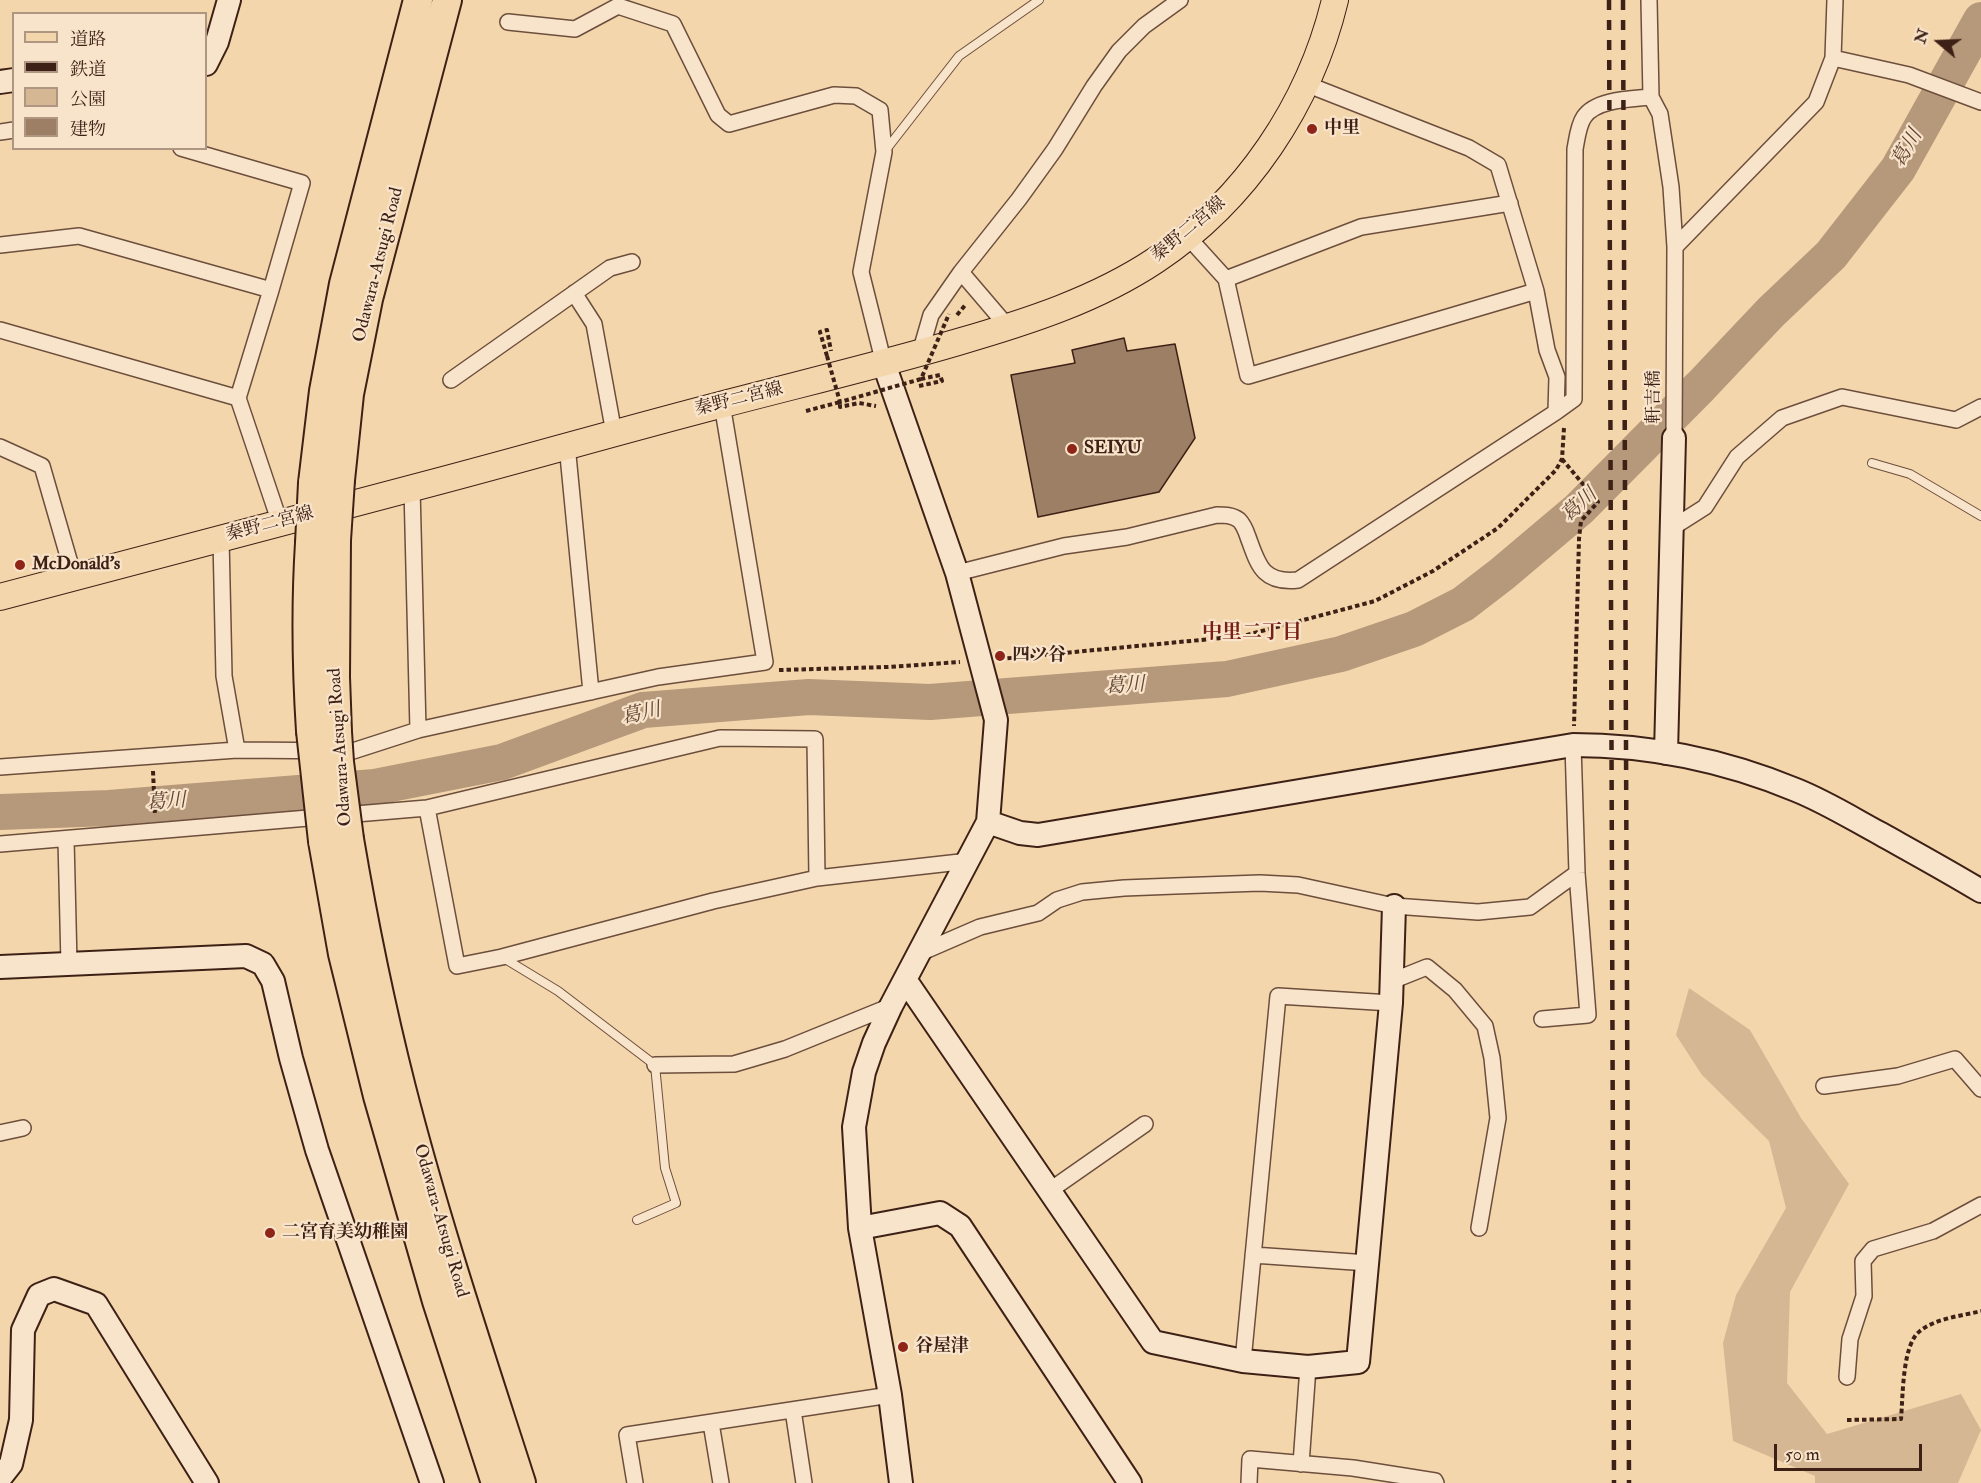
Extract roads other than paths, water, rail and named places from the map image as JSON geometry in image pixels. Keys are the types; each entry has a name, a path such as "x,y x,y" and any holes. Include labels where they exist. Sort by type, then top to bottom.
{"highway":[{"name":"Odawara-Atsugi Road","path":"418,0 344,284 324,391 327,482 323,542 334,677 324,731 339,762 336,840 343,954 378,1096 437,1301 496,1483"},
{"name":"Odawara-Atsugi Road","path":"327,482 349,394 368,299 447,0"},
{"name":"Odawara-Atsugi Road","path":"336,840 367,942 401,1089 460,1292 520,1483"}],"main road":[{"name":"秦野二宮線","path":"0,597 722,404 884,364 1008,327 1054,311 1115,285 1158,258 1187,236 1244,180 1285,123 1306,84 1320,50 1335,0"}],"street":[{"path":"207,62 218,42 229,0"},
{"path":"920,353 931,315 961,272 1019,200 1119,51 1144,26 1180,0"},
{"name":"軒吉橋","path":"1649,0 1651,97 1660,114 1671,187 1675,247 1674,438"},
{"path":"1675,247 1816,102 1833,58 1835,0"},
{"path":"508,22 575,29 618,6 673,24 718,116 729,124 834,95 856,96 879,110 884,152 861,272 884,364 957,573 996,720 988,822 891,1006 874,1043 864,1072 854,1127 860,1228 890,1395 901,1483"},
{"path":"1833,58 1909,75 1981,102"},
{"path":"1306,84 1469,148 1498,165 1536,291 1546,350 1557,377 1561,409"},
{"path":"957,573 1064,546 1127,537 1217,515 1229,515 1244,527 1260,568 1269,575 1285,581 1298,580 1561,409 1574,399 1575,149 1577,133 1584,117 1600,105 1651,97"},
{"path":"188,150 302,183 238,398 280,523"},
{"path":"1226,279 1361,227 1510,203"},
{"path":"0,245 79,236 271,290"},
{"path":"1187,236 1226,279 1248,376 1536,291"},
{"path":"451,380 610,268 632,262"},
{"path":"961,272 1008,327"},
{"path":"574,293 594,324 614,433"},
{"path":"0,330 238,398"},
{"path":"1672,528 1705,507 1737,457 1782,418 1842,397 1956,420 1981,407"},
{"path":"0,766 237,750 353,751 418,730 658,677 765,662 722,404"},
{"path":"1666,753 1674,438"},
{"path":"567,445 591,692"},
{"path":"0,447 42,466 74,577"},
{"path":"412,488 418,730"},
{"path":"221,538 224,676 237,750"},
{"path":"0,843 427,808 720,738 815,740 817,878"},
{"path":"988,822 1020,833 1038,835 1573,745 1605,745 1666,753 1715,764 1796,790 1840,811 1981,891"},
{"path":"1542,1019 1588,1015 1577,873 1573,745"},
{"path":"427,808 457,966 502,957 713,901 817,878 969,861"},
{"path":"66,839 69,964"},
{"path":"920,953 980,927 1038,912 1056,900 1082,892 1124,888 1298,885 1394,906 1478,912 1530,907 1577,873"},
{"path":"906,981 1154,1342 1243,1361 1308,1367 1358,1362 1392,992 1394,906"},
{"path":"0,967 246,956 263,964 273,981 291,1058 317,1150 432,1483"},
{"path":"1243,1361 1278,996 1392,992 1427,967 1455,990 1485,1026 1492,1058 1498,1118 1479,1228"},
{"path":"655,1065 734,1064 785,1049 891,1006"},
{"path":"1824,1086 1898,1076 1954,1059 1981,1089"},
{"path":"1049,1191 1145,1124"},
{"path":"0,1133 23,1128"},
{"path":"1847,1377 1850,1338 1864,1296 1863,1261 1873,1249 1934,1231 1981,1205"},
{"path":"860,1228 940,1213 960,1226 1130,1483"},
{"path":"1253,1255 1368,1263"},
{"path":"0,1478 10,1464 21,1420 23,1330 39,1295 54,1289 96,1304 207,1483"},
{"path":"1301,1464 1308,1367"},
{"path":"635,1483 627,1435 890,1395"},
{"path":"793,1410 804,1483"},
{"path":"711,1423 721,1483"},
{"path":"1249,1483 1250,1460 1301,1464 1353,1476 1435,1481 1436,1483"}],"lane":[{"path":"884,152 959,56 1039,0"},
{"path":"1872,463 1910,474 1981,516"},
{"path":"502,957 558,991 655,1065 664,1168 676,1203 637,1220"}],"waterway":[{"name":"葛川","path":"0,812 109,808 375,787 502,762 643,710 809,697 930,702 1227,679 1341,654 1414,629 1463,604 1579,509 1771,312 1831,255 1898,169 1981,20"}],"railway":[{"path":"1609,0 1614,1483"},
{"path":"1623,0 1629,1483"}],"place":[{"name":"中里","path":"1312,129"},
{"name":"SEIYU","path":"1072,449"},
{"name":"McDonald's","path":"20,565"},
{"name":"四ツ谷","path":"1000,656"},
{"name":"二宮育美幼稚園","path":"270,1233"},
{"name":"谷屋津","path":"903,1347"}],"district":[{"name":"中里二丁目","path":"1252,634"}]}
